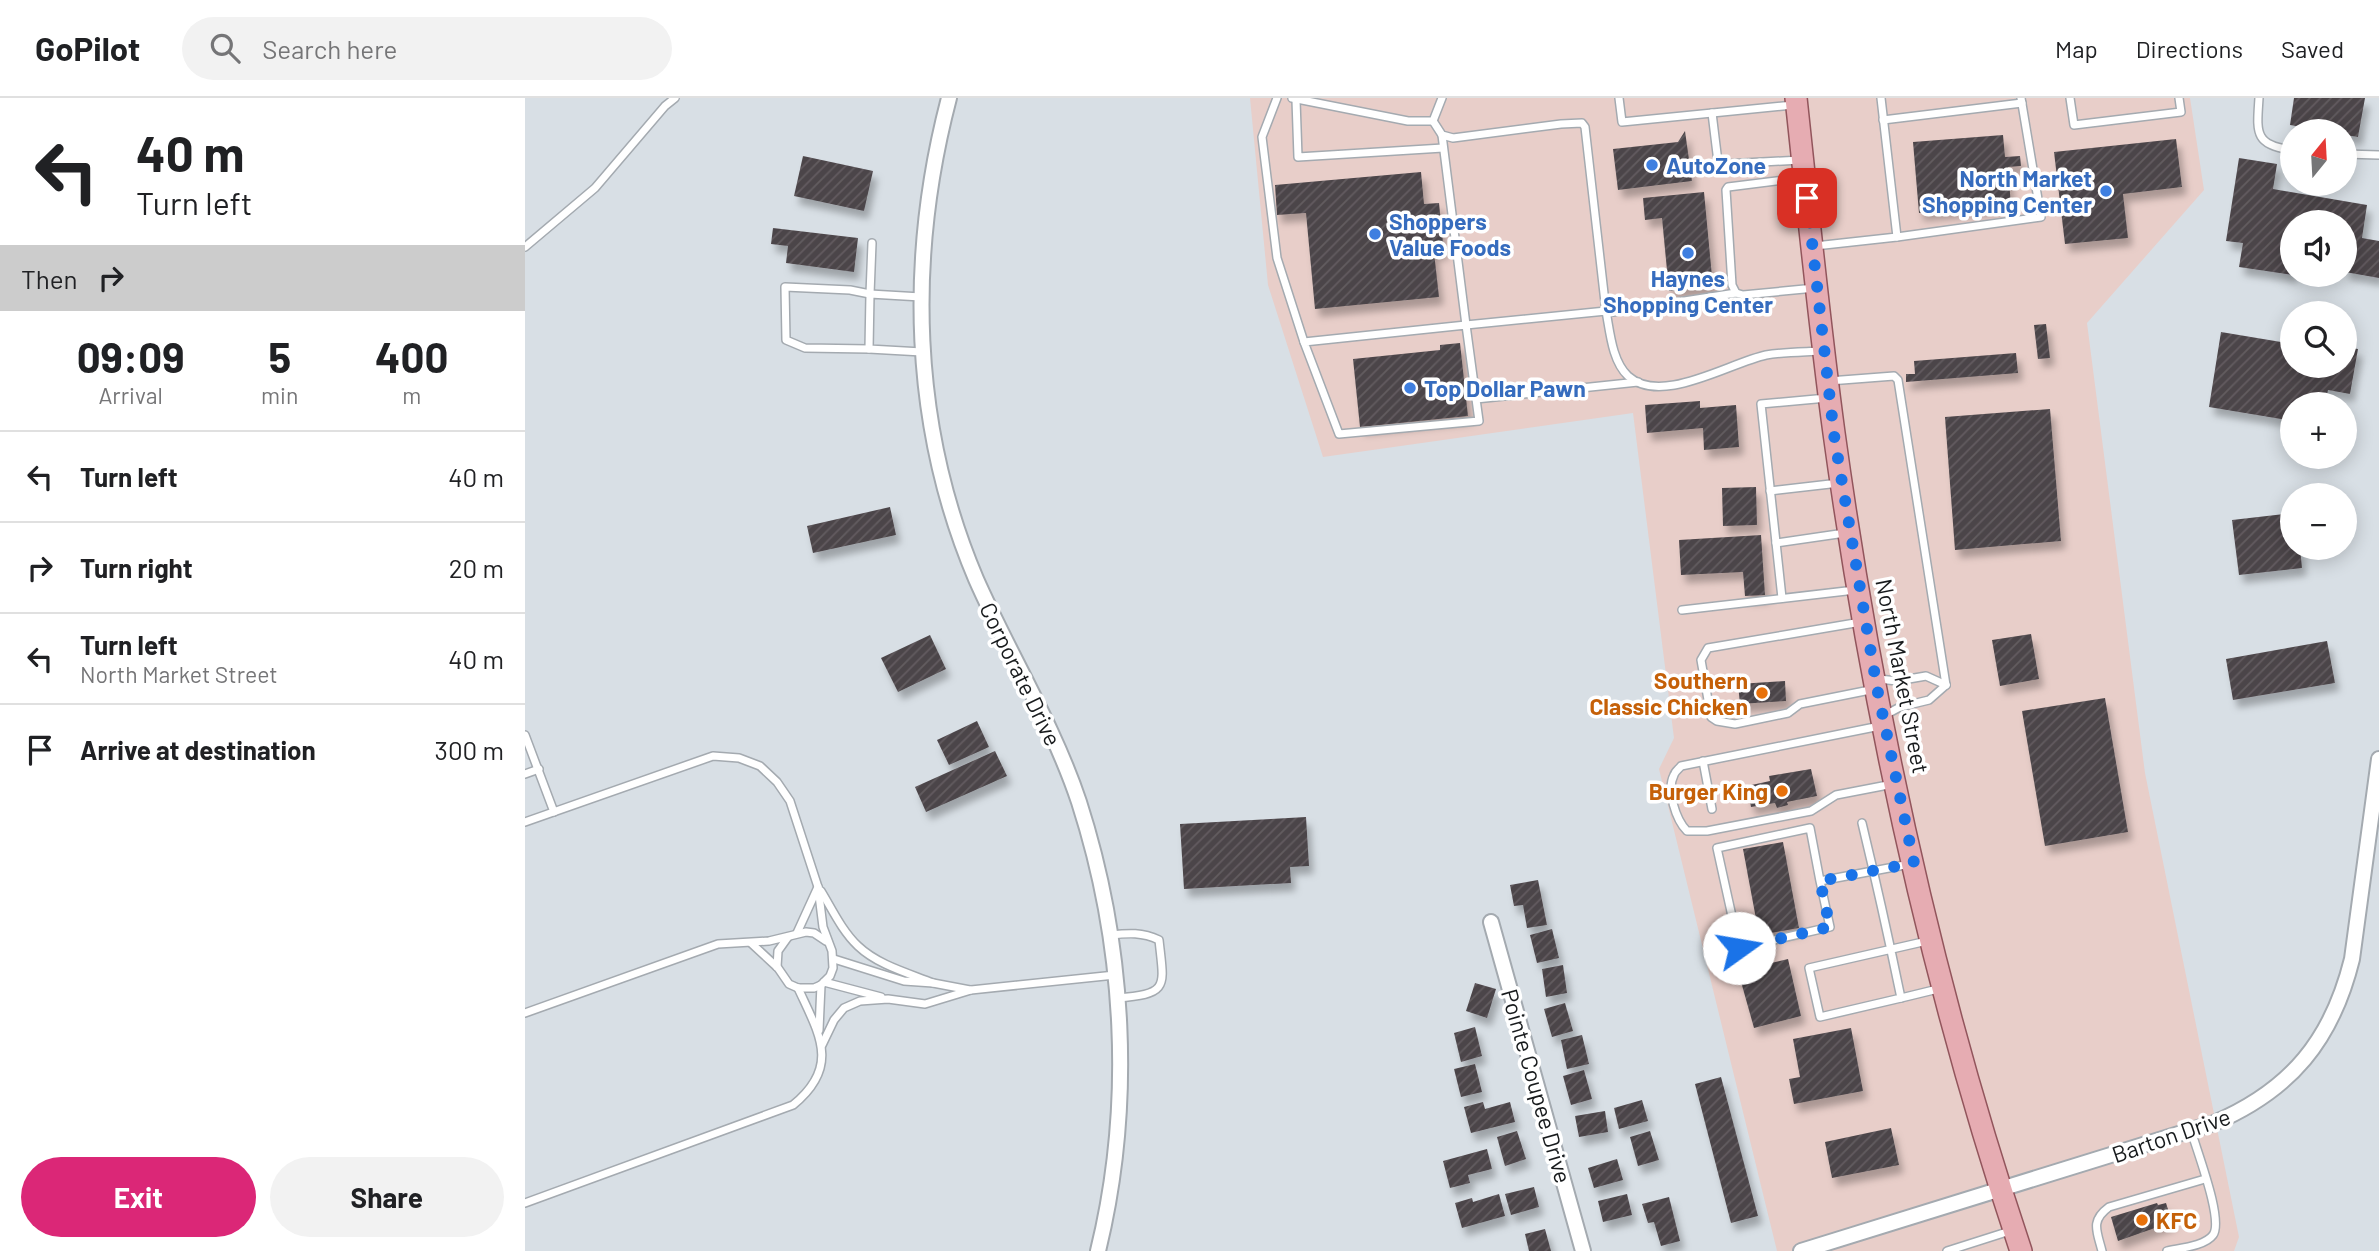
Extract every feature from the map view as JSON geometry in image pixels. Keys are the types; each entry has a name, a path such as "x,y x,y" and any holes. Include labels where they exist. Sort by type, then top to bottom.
{"main road":[{"name":"North Market Street","path":"1796,101 1824,351 1842,482 1883,721 1944,988 2021,1251"}],"street":[{"name":"Corporate Drive","path":"950,98 931,178 924,231 922,352 933,435 957,526 989,608 1043,715 1078,801 1094,856 1110,935 1117,998 1120,1064 1118,1129 1108,1204 1098,1251"},
{"name":"Barton Drive","path":"1801,1251 2191,1130 2235,1114 2279,1086 2302,1063 2332,1020 2344,990 2352,959 2375,821 2379,759"},
{"name":"Pointe Coupee Drive","path":"1491,922 1583,1251"}],"lane":[{"path":"525,247 595,188 665,106 675,98"},
{"path":"1277,98 1262,137 1277,258 1304,342 1339,434 1479,421 1442,135 1433,121"},
{"path":"1433,121 1442,98"},
{"path":"1619,98 1622,122 1796,101"},
{"path":"1881,98 1897,237"},
{"path":"2070,98 2074,125 2181,113 2179,98"},
{"path":"2259,98 2257,130 2263,142 2280,148"},
{"path":"1433,121 1408,121 1294,99 1298,158 1443,148"},
{"path":"1812,246 2041,217 2022,100 1884,120"},
{"path":"1711,113 1718,162 1804,169"},
{"path":"1442,135 1453,138 1582,123 1585,127 1606,311 1618,363 1628,376 1643,386 1669,386 1766,355 1824,351"},
{"path":"2357,154 2379,155"},
{"path":"1735,293 1732,285 1726,190 1728,187 1804,169"},
{"path":"869,349 872,243"},
{"path":"921,297 785,287 786,340 805,348 922,352"},
{"path":"1304,342 1613,312 1735,293 1743,295 1817,288"},
{"path":"1782,598 1761,404 1894,376 1898,380 1946,685"},
{"path":"1476,398 1638,382"},
{"path":"1770,491 1842,482"},
{"path":"1776,543 1850,533"},
{"path":"1682,610 1860,590"},
{"path":"1865,621 1708,648 1701,660 1711,717 1717,722 1735,724 1788,713 1800,704 1876,684 1926,676 1946,685"},
{"path":"1896,784 1836,795 1811,811 1707,831 1687,831 1681,825 1672,793 1673,776 1681,766 1883,721 1900,707 1929,701 1946,685"},
{"path":"525,735 554,812"},
{"path":"525,822 713,756 739,758 760,766 777,782 790,801 818,887 823,927 834,959 833,968 822,983 814,988 798,988 789,984 778,968 751,943"},
{"path":"1703,761 1712,809"},
{"path":"525,774 539,769"},
{"path":"1862,823 1902,998"},
{"path":"1810,828 1820,881 1830,927 1739,948 1717,848 1810,828"},
{"path":"1820,881 1914,863"},
{"path":"778,968 778,951 793,935 818,887"},
{"path":"818,887 857,946 871,957 933,983"},
{"path":"525,1013 718,943 751,943 814,933 829,944"},
{"path":"1110,935 1146,934 1159,940 1163,981 1158,989 1150,995 1117,998"},
{"path":"1932,940 1809,968 1820,1017 1944,988"},
{"path":"834,959 904,981 971,990"},
{"path":"822,983 888,999 925,1004 971,990 1115,975"},
{"path":"525,1203 793,1105 816,1081 821,1066 819,1031 822,983"},
{"path":"798,988 819,1031"},
{"path":"821,1046 834,1020 844,1008 860,1001 888,999"},
{"path":"2167,1251 2206,1241 2214,1235 2216,1226 2215,1210 2191,1130"},
{"path":"2102,1251 2095,1225 2099,1214 2109,1207 2205,1179"},
{"path":"1947,1251 2014,1230"}],"shaded area":[{"path":"1250,98 2190,98 2204,190 2087,323 2145,773 2239,1237 2234,1251 1777,1251 1659,769 1674,738 1633,413 1323,457 1268,285"}],"building":[{"path":"2294,98 2365,98 2358,137 2357,119 2291,119"},
{"name":"AutoZone","path":"1685,131 1692,181 1618,190 1613,149 1678,142"},
{"path":"2003,135 2005,157 2020,156 2021,166 2008,167 2011,206 1919,213 1913,142"},
{"name":"North Market Shopping Center","path":"2176,139 2182,187 2123,194 2128,238 2065,244 2054,152"},
{"path":"803,156 873,171 864,211 794,196"},
{"path":"2239,158 2277,164 2273,189 2280,190 2280,196 2314,196 2367,205 2362,238 2379,241 2379,278 2357,274 2357,210 2280,210 2280,273 2239,267 2243,243 2226,241"},
{"name":"Shoppers Value Foods","path":"1421,172 1424,204 1439,203 1444,252 1434,252 1439,297 1315,309 1306,213 1277,215 1275,185"},
{"name":"Haynes Shopping Center","path":"1704,192 1713,287 1669,291 1662,218 1645,220 1643,198"},
{"path":"773,228 858,238 854,272 786,263 788,246 771,244"},
{"path":"2046,324 2050,358 2038,359 2034,325"},
{"path":"2221,332 2280,342 2280,378 2353,378 2350,392 2280,392 2280,419 2209,407"},
{"name":"Top Dollar Pawn","path":"1460,343 1468,416 1360,427 1353,359 1440,350 1440,345"},
{"path":"2016,353 2018,373 1906,382 1906,374 1915,374 1914,361"},
{"path":"1700,401 1700,408 1736,405 1739,447 1704,450 1703,428 1647,433 1645,405"},
{"path":"2050,409 2061,541 1955,550 1945,417"},
{"path":"1756,487 1757,525 1723,526 1722,488"},
{"path":"890,507 896,535 813,553 807,526"},
{"path":"2280,514 2280,560 2301,560 2302,568 2239,575 2232,520"},
{"path":"1761,535 1765,595 1745,596 1743,572 1681,575 1679,540"},
{"path":"2031,634 2039,679 2000,686 1992,640"},
{"path":"930,635 946,669 898,692 881,658"},
{"path":"2327,641 2335,683 2233,700 2226,659"},
{"name":"Southern Classic Chicken","path":"1785,681 1786,701 1740,704 1738,684"},
{"path":"2105,698 2128,832 2045,846 2022,711"},
{"path":"977,721 989,747 949,765 937,740"},
{"path":"995,751 1007,776 926,812 915,787"},
{"name":"Burger King","path":"1811,769 1817,796 1787,802 1788,805 1777,808 1775,803 1751,807 1747,786 1770,781 1769,776"},
{"path":"1306,817 1309,866 1290,867 1291,883 1184,889 1180,824"},
{"path":"1783,842 1799,928 1759,935 1743,849"},
{"path":"1538,880 1547,925 1527,928 1523,905 1514,906 1510,885"},
{"path":"1552,929 1559,958 1537,963 1530,935"},
{"path":"1788,959 1801,1016 1754,1028 1738,971"},
{"path":"1563,965 1567,993 1546,997 1542,969"},
{"path":"1475,983 1496,989 1487,1018 1466,1011"},
{"path":"1565,1003 1573,1031 1552,1037 1544,1009"},
{"path":"1475,1027 1482,1056 1461,1062 1454,1033"},
{"path":"1851,1028 1863,1091 1794,1104 1789,1079 1800,1077 1793,1039"},
{"path":"1582,1035 1589,1064 1567,1069 1561,1040"},
{"path":"1475,1064 1482,1092 1461,1097 1454,1069"},
{"path":"1584,1070 1592,1099 1571,1105 1563,1076"},
{"path":"1721,1077 1758,1216 1731,1223 1695,1084"},
{"path":"1642,1100 1648,1121 1619,1129 1614,1108"},
{"path":"1483,1102 1485,1109 1510,1102 1515,1122 1471,1133 1464,1107"},
{"path":"1605,1111 1608,1132 1579,1137 1575,1116"},
{"path":"1891,1128 1899,1165 1832,1178 1825,1142"},
{"path":"1517,1131 1526,1159 1505,1166 1497,1137"},
{"path":"1650,1131 1659,1160 1638,1166 1630,1137"},
{"path":"1487,1149 1492,1169 1468,1175 1470,1183 1450,1188 1443,1161"},
{"path":"1617,1159 1623,1180 1594,1188 1588,1168"},
{"path":"1534,1187 1539,1207 1511,1215 1505,1194"},
{"path":"1499,1194 1505,1216 1462,1228 1455,1203 1472,1198 1473,1202"},
{"path":"1627,1194 1632,1215 1603,1222 1598,1201"},
{"path":"1669,1197 1680,1241 1661,1246 1654,1222 1648,1223 1642,1204"},
{"name":"KFC","path":"2157,1203 2166,1203 2172,1222 2118,1241 2111,1217"},
{"path":"1545,1229 1551,1251 1529,1251 1525,1234"}],"place":[{"name":"AutoZone","path":"1652,165"},
{"name":"North Market Shopping Center","path":"2106,191"},
{"name":"Shoppers Value Foods","path":"1375,234"},
{"name":"Haynes Shopping Center","path":"1688,253"},
{"name":"Top Dollar Pawn","path":"1410,388"},
{"name":"Southern Classic Chicken","path":"1762,693"},
{"name":"Burger King","path":"1782,791"},
{"name":"KFC","path":"2142,1220"}],"route":[{"path":"1739,948 1830,927 1820,881 1914,863 1877,688 1834,435 1807,198"}]}
